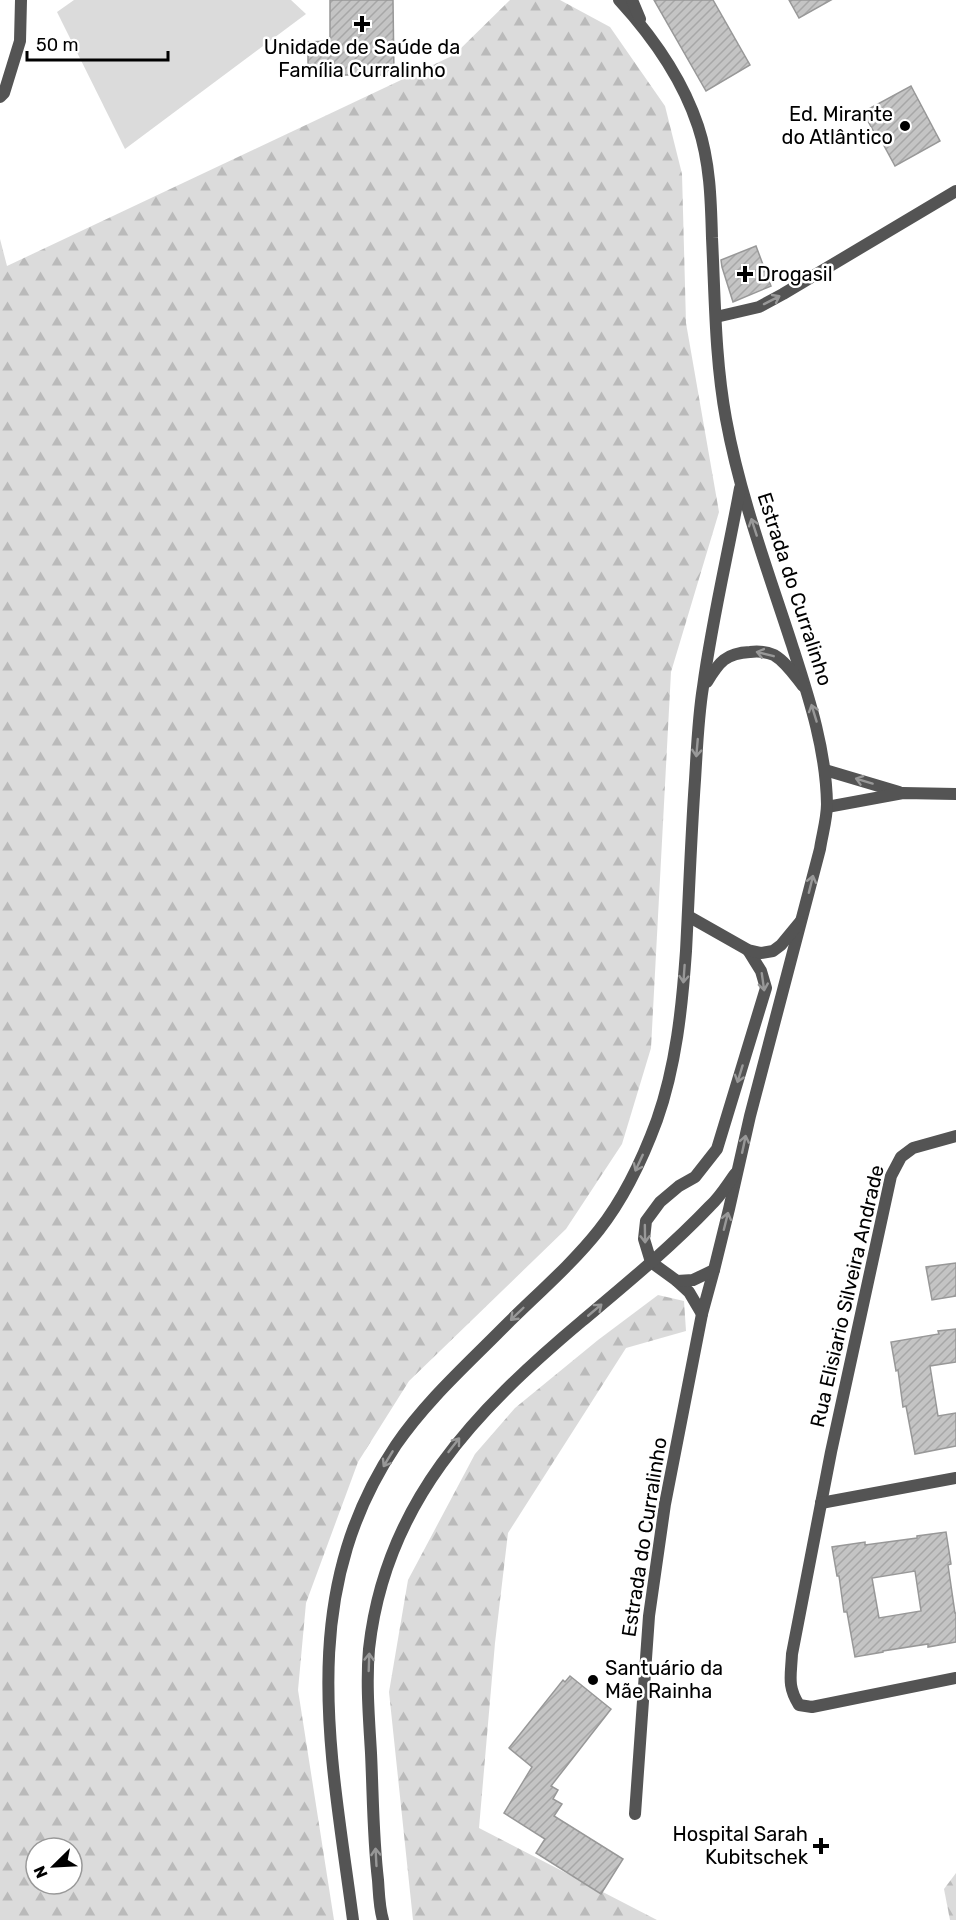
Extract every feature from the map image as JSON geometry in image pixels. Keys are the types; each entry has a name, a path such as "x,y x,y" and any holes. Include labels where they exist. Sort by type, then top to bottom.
{"street":[{"path":"0,97 4,93 20,41 21,0"},
{"name":"Estrada do Curralinho","path":"619,0 642,26 671,68 687,98 701,136 710,185 717,349 726,418 741,484 818,727 825,770 827,807 820,849 803,919 776,1013 702,1314 665,1504 649,1616 635,1814"},
{"name":"Estrada do Curralinho","path":"632,0 642,26"},
{"path":"716,317 759,307 956,191"},
{"path":"353,1920 335,1793 328,1704 327,1662 338,1576 369,1493 384,1465 412,1423 467,1363 580,1251 599,1229 631,1179 657,1119 670,1075 682,997 694,783 702,689 741,484"},
{"path":"702,689 717,666 728,656 741,652 758,651 773,655 782,662 807,692"},
{"path":"825,770 903,793"},
{"path":"827,807 903,793 956,794"},
{"path":"688,916 748,950 760,953 773,951 781,945 803,919"},
{"path":"702,1314 689,1292 651,1263 644,1239 645,1221 660,1202 694,1177 717,1149 765,988 761,971 748,950"},
{"name":"Rua Elisiario Silveira Andrade","path":"956,1136 913,1148 901,1157 891,1176 821,1503 792,1654 791,1677 792,1692 800,1705 812,1707 956,1678"},
{"path":"383,1920 375,1843 368,1687 369,1651 375,1613 397,1541 414,1504 437,1468 489,1406 544,1353 651,1263 712,1205 738,1171"},
{"path":"677,1281 693,1280 714,1270"},
{"path":"821,1503 956,1478"}],"green space":[{"path":"74,0 291,0 306,14 125,149 57,12"},
{"path":"510,0 560,0 610,27 665,106 682,174 686,323 719,512 671,672 651,1048 622,1144 566,1229 409,1381 358,1462 306,1603 298,1690 334,1920 0,1920 0,239 7,266 454,55"},
{"path":"658,1295 684,1301 686,1331 626,1348 508,1533 495,1643 479,1828 657,1920 413,1920 389,1692 408,1580 475,1454 515,1408 598,1340"},
{"path":"956,1873 956,1920 950,1920 944,1889"}],"building":[{"name":"Unidade de Saúde da Família Curralinho","path":"330,0 393,0 394,75 308,75 308,42 330,41"},
{"path":"654,0 713,0 750,65 706,91"},
{"path":"789,0 831,0 799,18"},
{"name":"Ed. Mirante do Atlântico","path":"911,86 940,141 895,166 863,112"},
{"name":"Drogasil","path":"756,246 771,286 733,302 721,260"},
{"path":"956,1263 956,1296 932,1300 926,1267"},
{"path":"956,1329 956,1362 930,1366 938,1416 956,1413 956,1446 915,1454 906,1406 903,1407 898,1370 896,1371 891,1342"},
{"path":"946,1532 951,1564 948,1565 956,1613 956,1642 928,1647 928,1644 855,1657 832,1547 865,1542 865,1545 917,1538 917,1536","holes":["915,1571 921,1611 879,1618 872,1578"]},
{"path":"570,1676 611,1709 551,1786 558,1790 553,1799 562,1804 554,1816 623,1859 601,1894 536,1853 545,1839 504,1813 532,1767 509,1748 563,1680 565,1682"}],"place":[{"name":"Unidade de Saúde da Família Curralinho","path":"362,24"},
{"name":"Ed. Mirante do Atlântico","path":"905,126"},
{"name":"Drogasil","path":"745,274"},
{"name":"Santuário da Mãe Rainha","path":"593,1680"},
{"name":"Hospital Sarah Kubitschek","path":"821,1846"}]}
